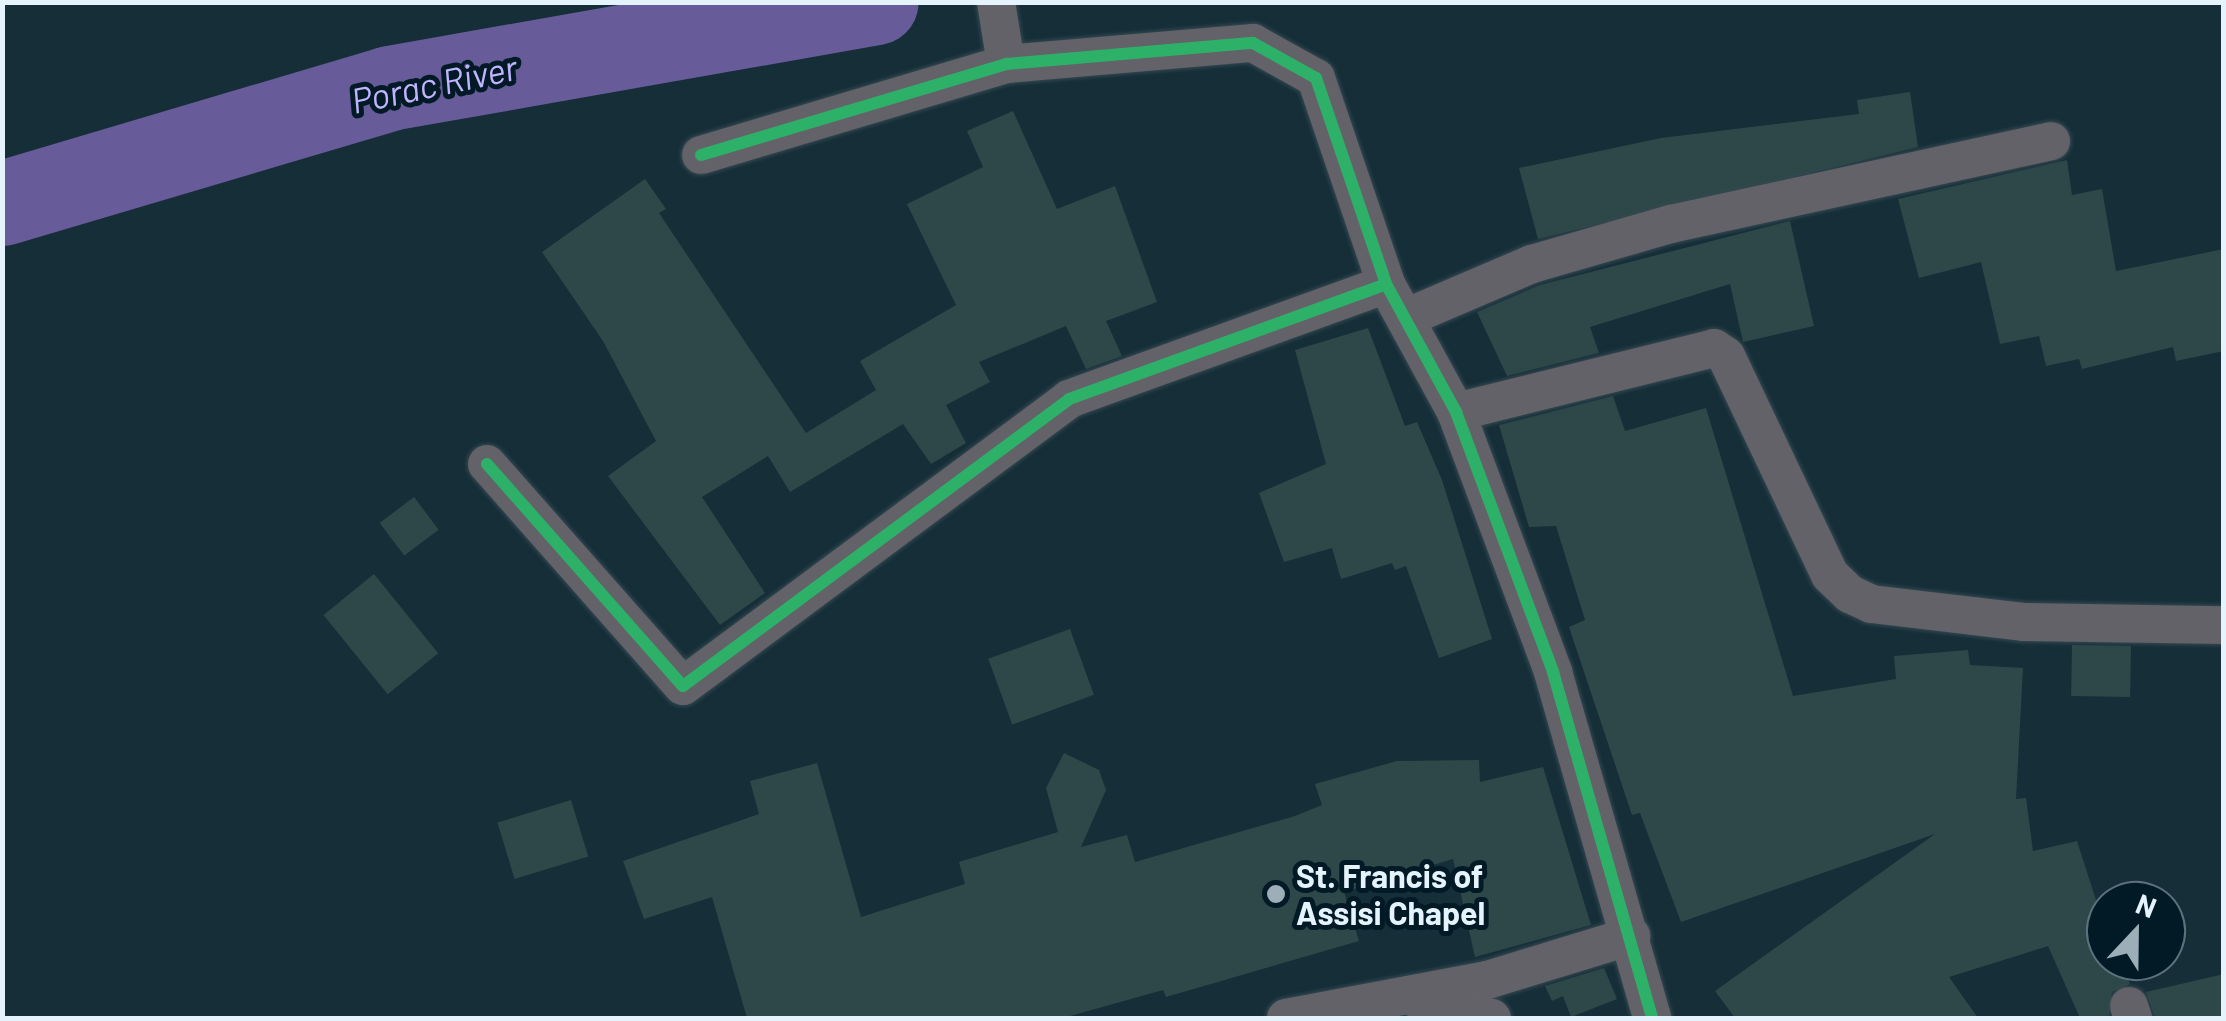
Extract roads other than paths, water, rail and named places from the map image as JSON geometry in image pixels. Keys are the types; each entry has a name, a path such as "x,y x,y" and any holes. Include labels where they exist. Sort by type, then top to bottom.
{"street":[{"path":"996,2 1006,64"},
{"path":"700,155 1006,64 1254,43 1293,61 1316,78 1386,284 1410,316 1456,412 1553,672 1652,1018"},
{"path":"1410,316 1532,264 1671,224 2051,141"},
{"path":"487,464 683,686 1069,399 1386,284"},
{"path":"1456,412 1714,348 1726,356 1830,575 1850,594 1871,604 2025,622 2224,625"},
{"path":"1286,1018 1386,995 1487,980 1631,936"},
{"path":"1386,995 1492,1018"}],"waterway":[{"name":"Porac River","path":"2,203 389,88 875,2"}],"place":[{"name":"St. Francis of Assisi Chapel","path":"1276,894"}]}
